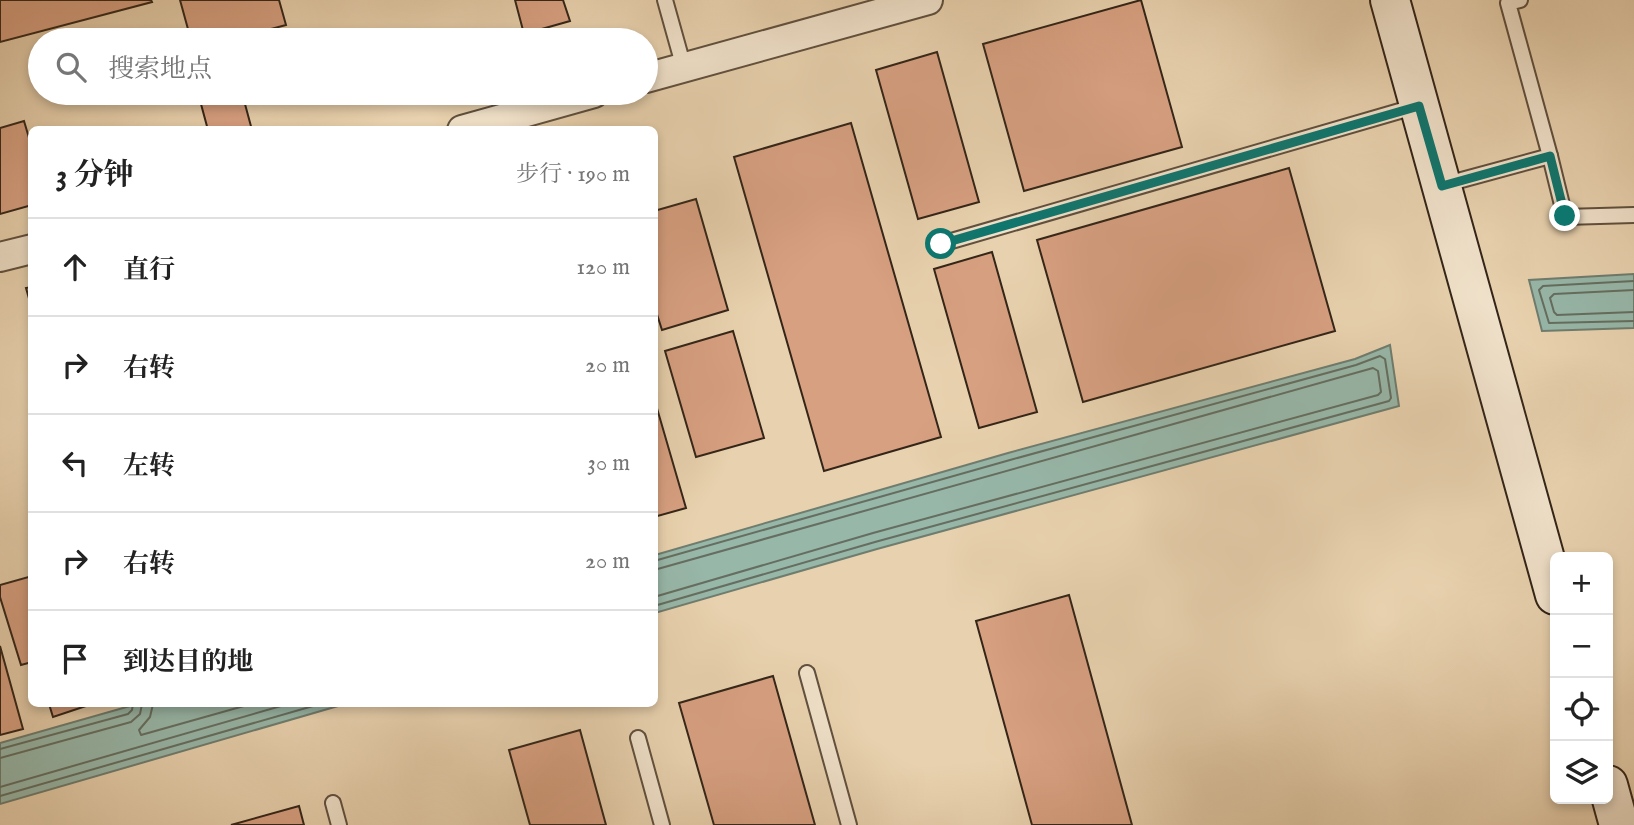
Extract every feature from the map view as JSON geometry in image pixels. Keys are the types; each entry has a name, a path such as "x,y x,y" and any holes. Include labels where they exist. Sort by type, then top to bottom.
{"street":[{"path":"658,75 928,0"},
{"path":"1390,0 1550,577"},
{"path":"493,125 556,105"},
{"path":"0,257 28,250"},
{"path":"1613,803 1619,825"}],"lane":[{"path":"665,0 684,68"},
{"path":"1520,0 1508,3 1565,216 1634,215"},
{"path":"941,244 1419,106"},
{"path":"1442,186 1550,156"},
{"path":"807,673 849,825"},
{"path":"638,738 662,825"},
{"path":"332,803 339,825"}],"water":[{"path":"1634,274 1634,328 1542,331 1529,280"},
{"path":"1390,345 1399,406 877,549 658,612 658,554 1008,453 1355,359"},
{"path":"126,707 335,707 0,804 0,743"}],"building":[{"path":"0,0 152,2 53,28 28,28 28,35 0,42"},
{"path":"180,0 279,0 286,25 275,28 188,28"},
{"path":"515,0 563,0 570,21 545,28 522,28"},
{"path":"1141,0 1182,147 1024,191 983,44"},
{"path":"937,52 979,202 918,219 876,70"},
{"path":"201,105 245,105 251,126 207,126"},
{"path":"24,121 28,134 28,206 0,214 0,128"},
{"path":"851,123 941,437 824,471 734,157"},
{"path":"1289,168 1335,331 1083,402 1037,240"},
{"path":"696,199 728,310 662,330 658,318 658,210"},
{"path":"992,252 1037,412 979,428 934,269"},
{"path":"733,331 764,438 696,457 665,351"},
{"path":"658,412 686,508 658,516"},
{"path":"28,577 28,663 21,665 0,597 0,585"},
{"path":"1069,595 1132,825 1032,825 976,621"},
{"path":"0,646 23,729 0,735"},
{"path":"773,676 815,825 714,825 679,703"},
{"path":"50,707 83,707 53,717"},
{"path":"580,730 606,825 530,825 509,750"},
{"path":"299,806 304,825 231,825"}],"route":[{"path":"941,244 1419,106 1442,186 1550,156 1565,216"}]}
